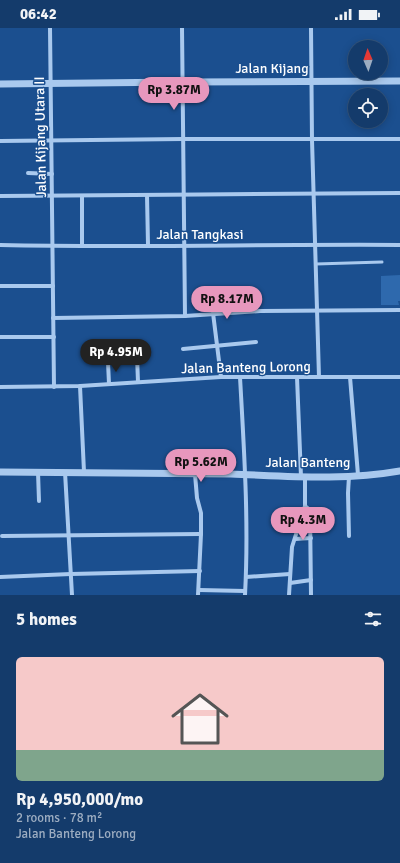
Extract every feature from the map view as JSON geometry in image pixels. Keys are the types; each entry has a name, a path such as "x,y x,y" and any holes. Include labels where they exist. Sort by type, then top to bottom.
{"street":[{"name":"Jalan Kijang Utara II","path":"50,28 52,246"},
{"path":"182,28 185,316"},
{"name":"Jalan Banteng Lorong","path":"311,28 312,140 319,377"},
{"name":"Jalan Kijang","path":"0,84 400,81"},
{"path":"0,141 400,139"},
{"path":"28,173 52,174"},
{"path":"0,196 400,193"},
{"path":"147,195 148,245"},
{"path":"82,196 82,246"},
{"name":"Jalan Tangkasi","path":"0,245 400,245"},
{"path":"52,246 54,386"},
{"path":"0,286 53,286"},
{"path":"53,318 185,316 260,311 400,310"},
{"path":"213,313 221,377"},
{"path":"0,337 54,337"},
{"path":"183,349 256,342"},
{"path":"137,356 138,382"},
{"path":"108,362 109,384"},
{"name":"Jalan Banteng Lorong","path":"0,387 80,386 221,377 400,378"},
{"path":"195,474 197,498 201,513 202,534 198,593 245,593 245,475 240,377"},
{"path":"290,595 292,547 305,506 297,377"},
{"path":"350,377 358,475"},
{"path":"80,386 84,472"},
{"name":"Jalan Banteng","path":"0,472 84,472 303,477 349,476 400,471"},
{"path":"38,472 39,501"},
{"path":"65,472 72,595"},
{"path":"349,476 349,536"},
{"path":"305,506 310,510 311,595"},
{"path":"2,536 69,534 202,534"},
{"path":"295,539 311,538"},
{"path":"0,577 200,571"},
{"path":"246,577 290,574"},
{"path":"290,583 311,580"}],"lane":[{"path":"316,264 382,262"}],"shaded area":[{"path":"400,275 399,305 381,305 381,276"}]}
